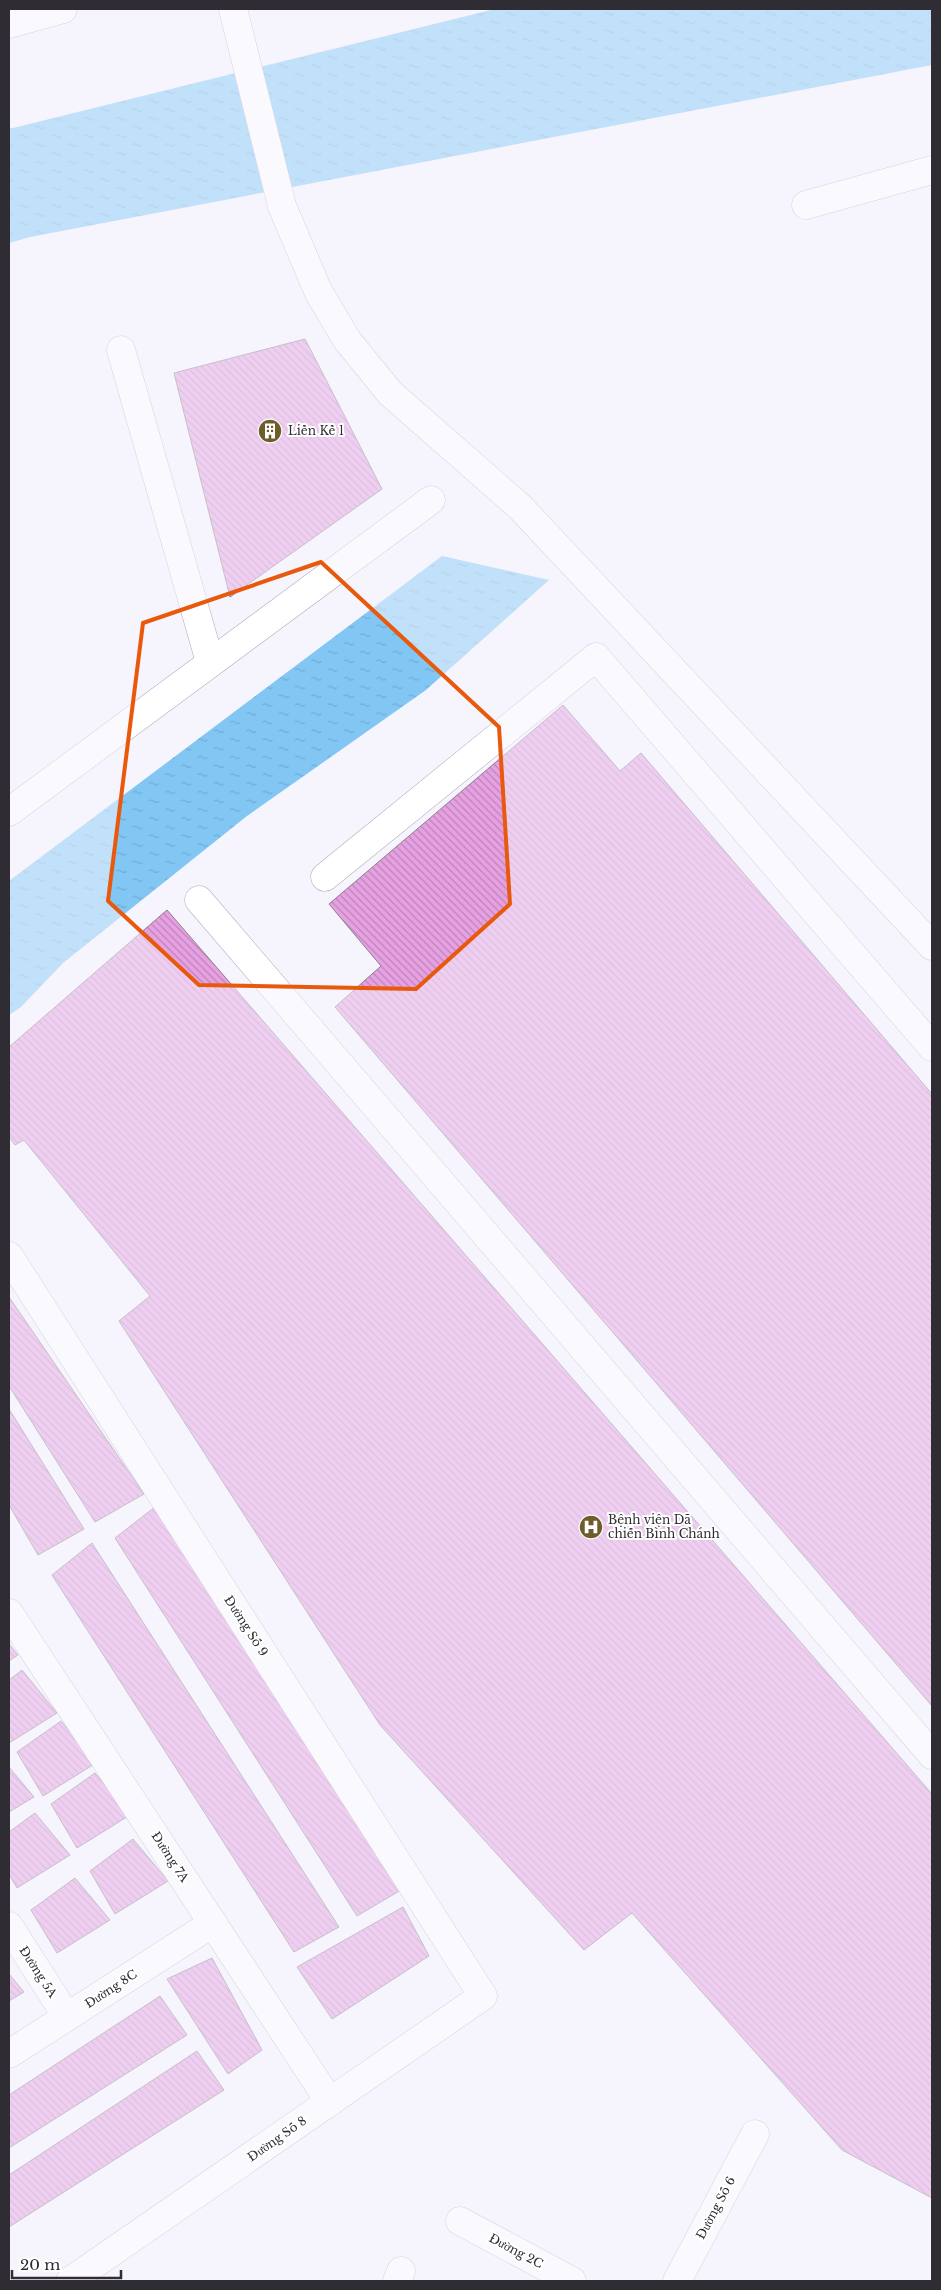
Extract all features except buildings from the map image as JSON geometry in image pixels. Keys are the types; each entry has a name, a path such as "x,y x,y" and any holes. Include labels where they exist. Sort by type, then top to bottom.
{"street":[{"path":"9,24 63,9"},
{"path":"234,15 282,206 318,291 347,340 390,393 520,507 932,946"},
{"path":"806,205 932,170"},
{"path":"121,350 210,662"},
{"path":"9,812 431,500"},
{"path":"325,877 596,657 932,1047"},
{"path":"199,900 932,1755"},
{"name":"Đường Số 9","path":"9,1256 484,1996"},
{"name":"Đường 7A","path":"9,1613 330,2102"},
{"name":"Đường 8C","path":"9,2054 213,1923"},
{"name":"Đường 5A","path":"9,1926 67,2017"},
{"name":"Đường Số 8","path":"79,2280 330,2102 484,1996"},
{"name":"Đường Số 6","path":"678,2281 755,2134"},
{"name":"Đường 2C","path":"460,2221 572,2281"}],"highlighted area":[{"path":"321,562 499,727 510,904 416,989 199,985 108,901 143,623"}],"water":[{"path":"495,9 932,9 932,65 30,237 9,243 9,129"},
{"path":"442,556 549,580 426,690 247,816 63,963 21,1007 9,1015 9,881"}],"place":[{"name":"Liền Kề 1","path":"270,431"},
{"name":"Bệnh viện Dã chiến Bình Chánh","path":"591,1527"}]}
